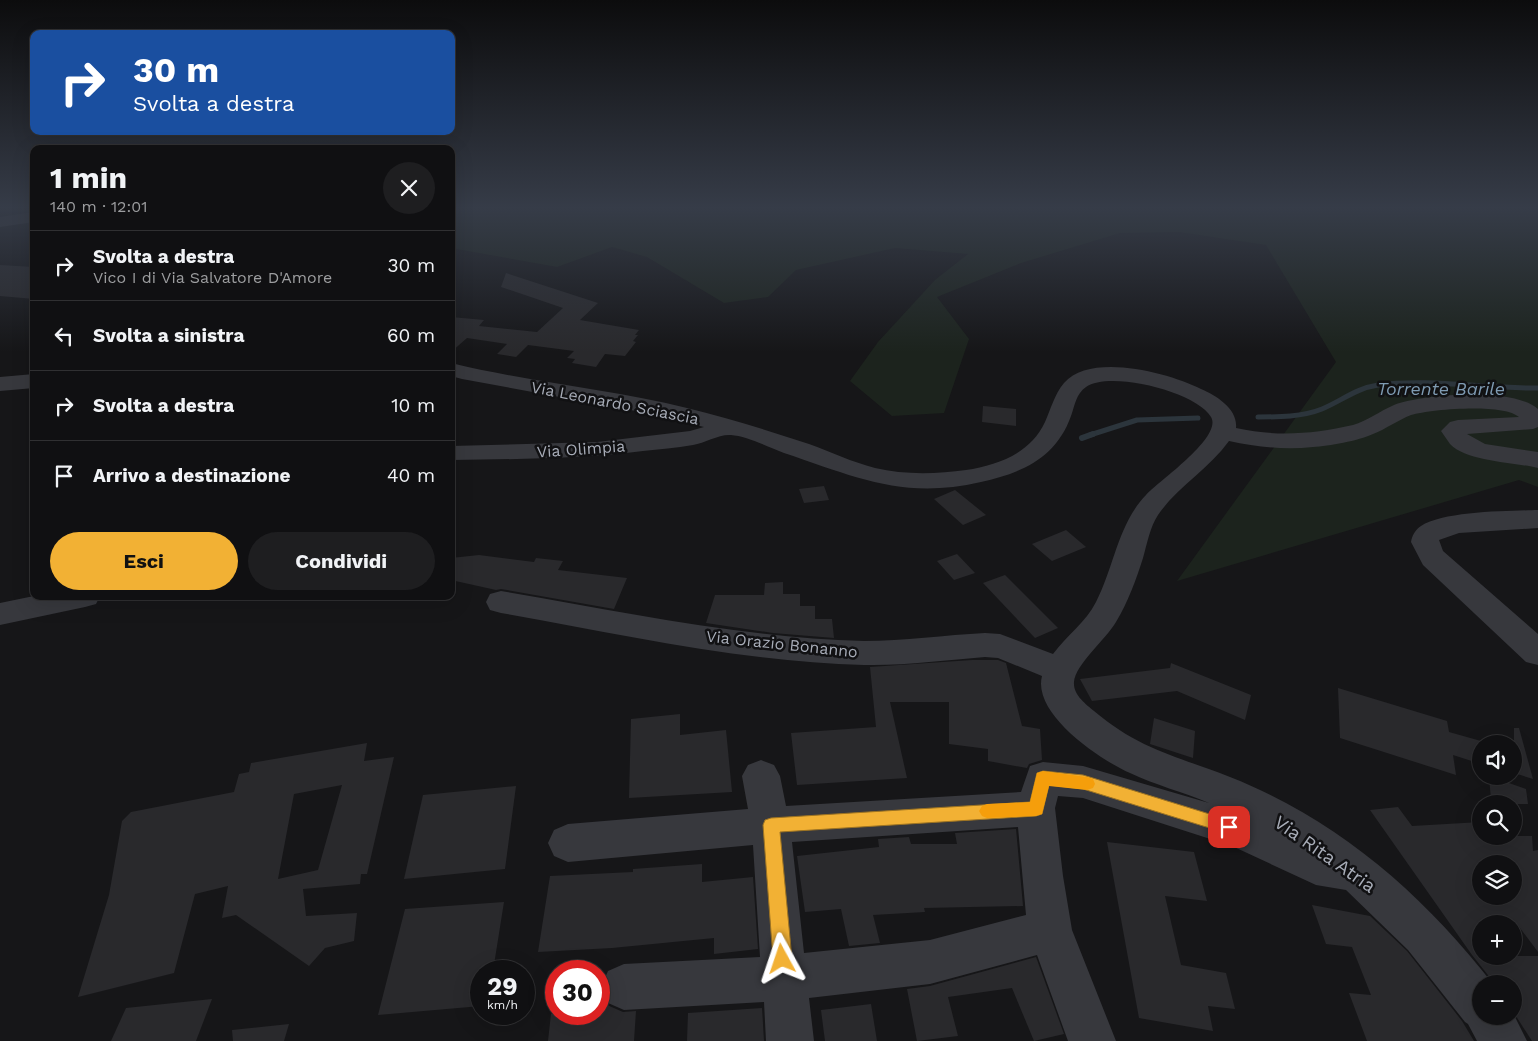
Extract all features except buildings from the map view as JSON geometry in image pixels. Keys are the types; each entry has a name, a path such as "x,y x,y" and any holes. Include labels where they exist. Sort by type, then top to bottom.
{"street":[{"name":"Via Leonardo Sciascia","path":"455,370 534,392"},
{"name":"Via Leonardo Sciascia","path":"455,382 594,402 662,420 720,430 824,470 863,472 902,479 940,480 980,475 1014,464 1038,451 1046,443 1052,434 1071,387 1086,378 1109,374 1131,375 1155,381 1201,398 1221,414 1226,426 1224,433"},
{"path":"0,384 30,381"},
{"path":"1060,670 1067,659 1097,627 1114,599 1147,510 1214,446 1224,433 1262,441 1314,440 1364,430 1412,407 1437,403 1502,402 1523,408 1533,417 1531,421 1525,424 1458,427 1453,431 1456,437 1476,449 1526,456 1538,460"},
{"name":"Via Olimpia","path":"455,453 597,449 674,441 720,430"},
{"path":"1538,519 1448,526 1430,531 1425,541 1433,558 1538,653"},
{"path":"1,613 65,600"},
{"name":"Via Orazio Bonanno","path":"501,602 728,640 803,650 874,653 985,645 1000,646 1060,670"},
{"name":"Via Rita Atria","path":"1060,670 1057,681 1058,691 1063,702 1106,741 1150,766 1202,783 1250,804 1306,835 1355,871 1411,921 1441,954 1472,994"},
{"path":"762,776 771,825 790,1041"},
{"path":"1092,1041 1050,930 1042,876 1036,808 1043,778 1083,782 1241,831 1316,866 1355,871"},
{"path":"568,843 771,825 1036,808"},
{"path":"624,987 784,978 930,962 1050,930"},
{"path":"1493,1025 1503,1041"}],"shaded area":[{"path":"488,255 591,255 557,267"},
{"path":"639,255 865,255 796,270 768,297 724,303 647,257"},
{"path":"967,255 1049,255 1021,263 937,297 969,339 944,413 892,416 850,381 878,342 935,280"},
{"path":"1272,255 1538,255 1538,487 1519,480 1177,581 1336,362"}],"waterway":[{"name":"Torrente Barile","path":"1258,417 1307,414 1329,406 1356,392 1378,385 1438,383 1538,388"},
{"name":"Torrente Barile","path":"1092,434 1137,420 1198,418"},
{"name":"Torrente Barile","path":"1082,438 1092,434"}],"slow traffic":[{"path":"987,811 1036,808 1043,778 1087,784"}],"route":[{"path":"782,959 771,825 1036,808 1043,778 1083,782 1229,827"}]}
